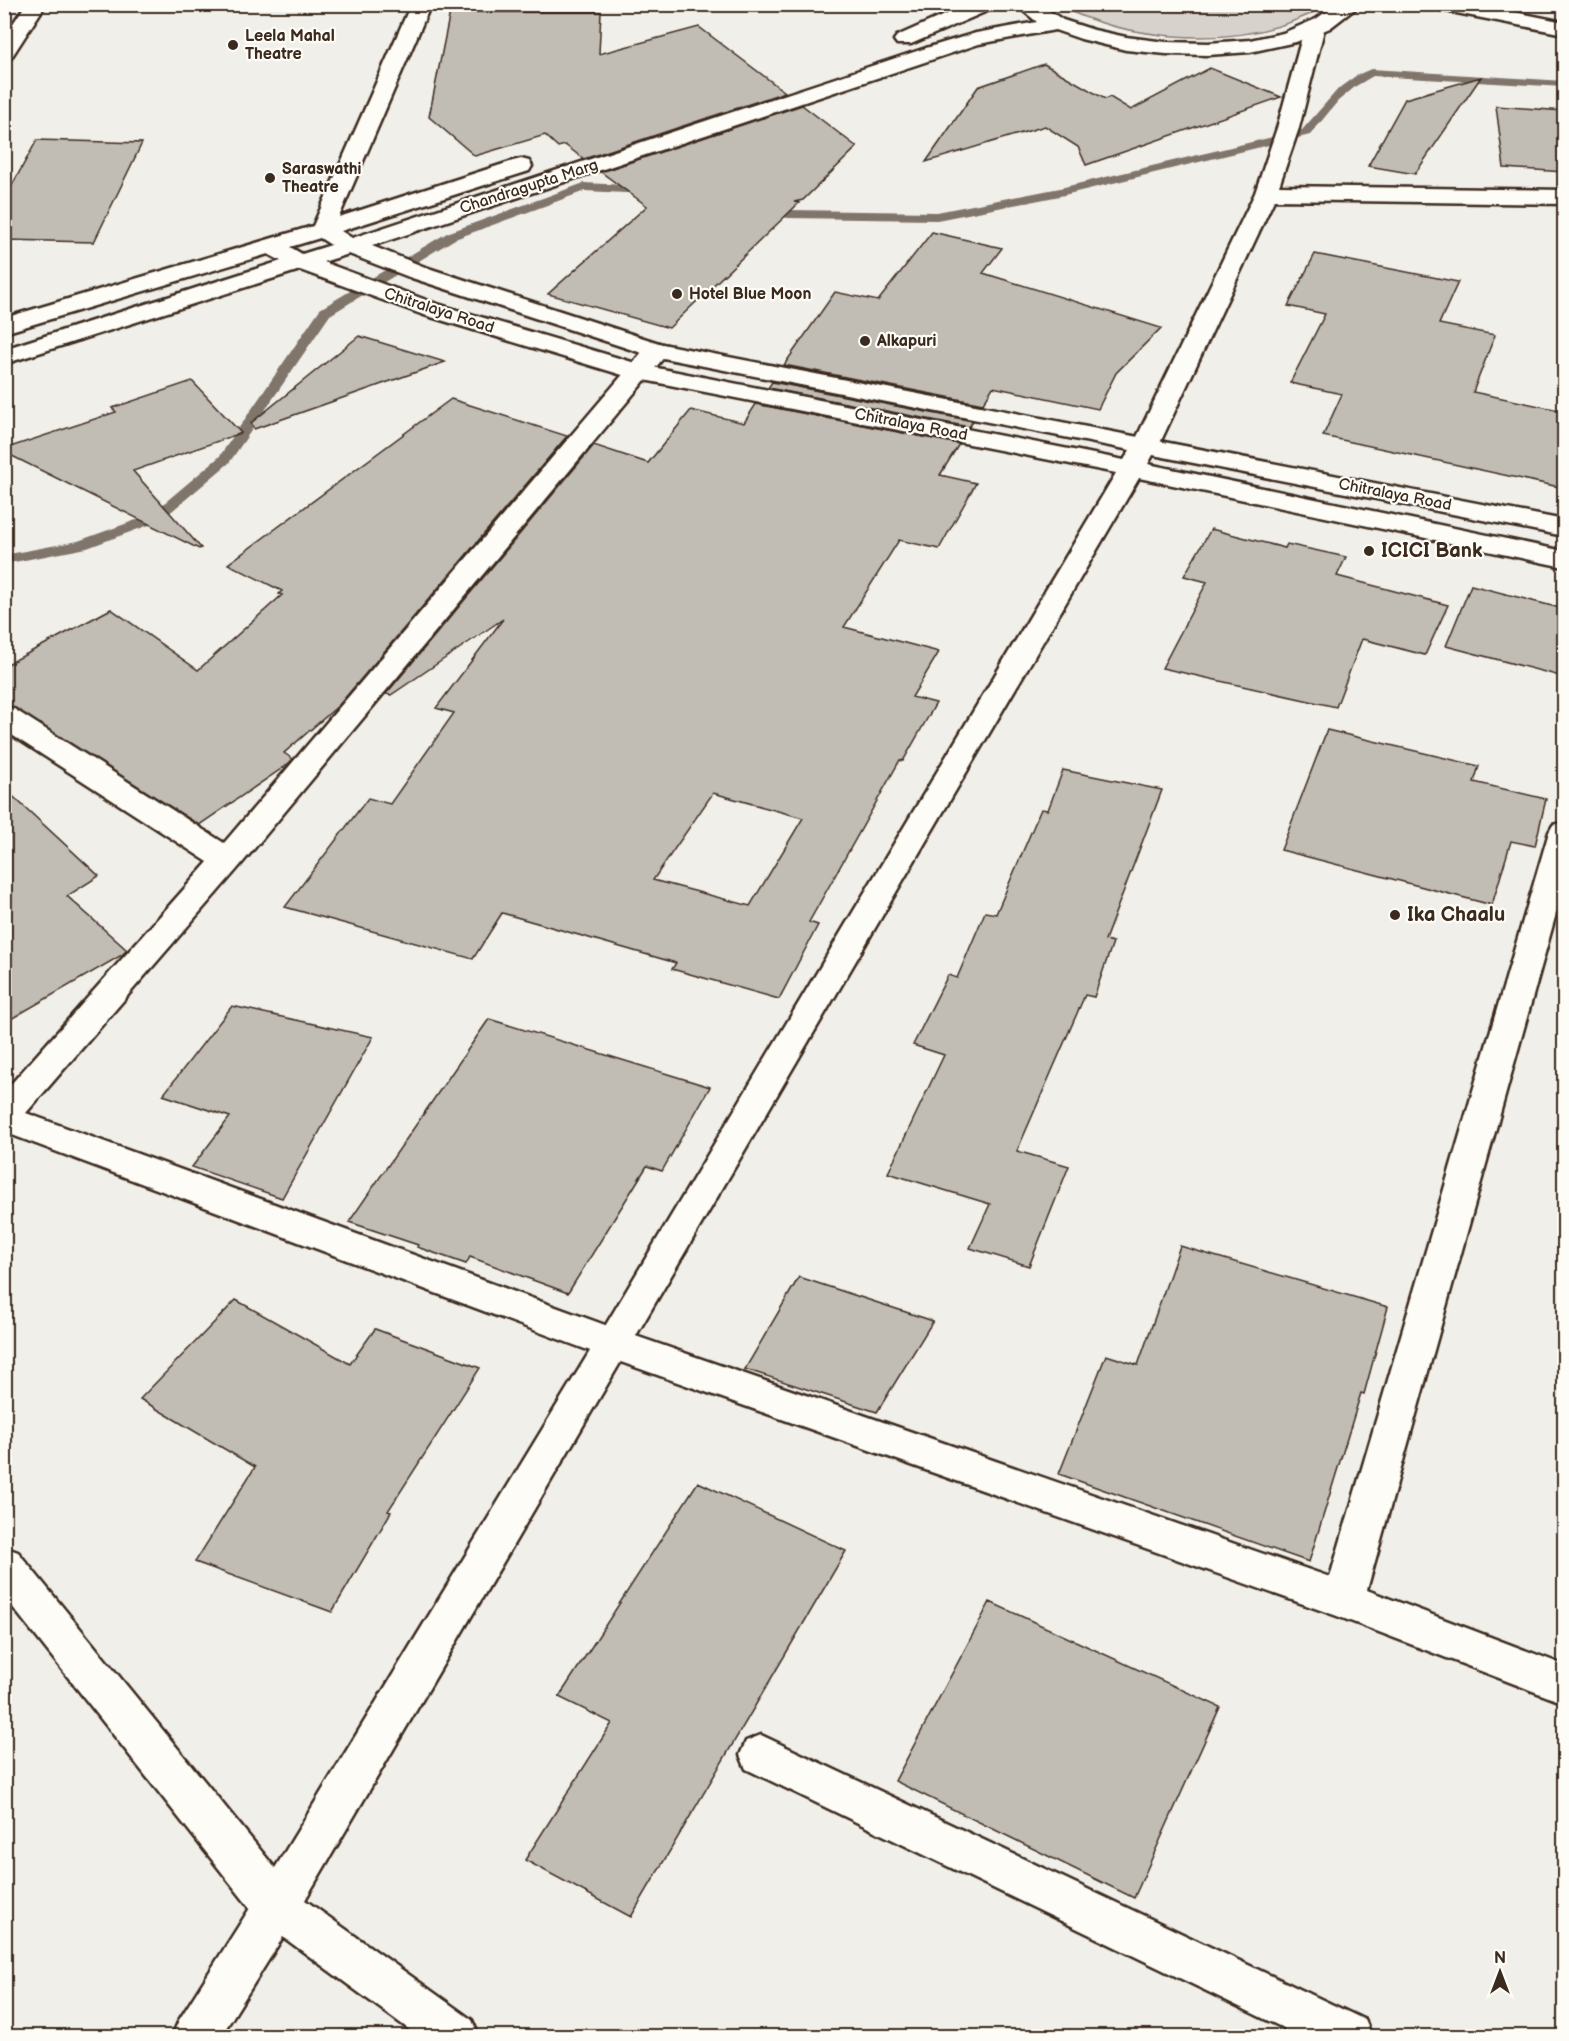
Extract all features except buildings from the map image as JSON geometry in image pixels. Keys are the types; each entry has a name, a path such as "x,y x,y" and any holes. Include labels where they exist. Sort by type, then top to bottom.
{"street":[{"path":"4,54 36,4"},
{"path":"322,230 421,4"},
{"path":"694,109 926,33 987,4"},
{"path":"1025,4 1056,24 1146,47 1212,49 1266,44 1314,30 1351,4"},
{"path":"1441,4 1564,28"},
{"name":"Chandragupta Marg","path":"4,357 350,246 933,52 985,37 1056,24"},
{"path":"195,2037 277,1906 614,1344 1140,457 1266,193 1288,128 1314,30"},
{"name":"Chandragupta Marg","path":"4,326 271,246 536,161"},
{"path":"1266,193 1564,197"},
{"name":"Chitralaya Road","path":"322,230 350,246 483,295 657,350 1140,457 1564,559"},
{"name":"Chitralaya Road","path":"271,246 300,262 429,309 638,372 1564,528"},
{"path":"657,350 226,860 4,1116 614,1344 1344,1600 1564,1684"},
{"path":"4,716 226,860"},
{"path":"1344,1600 1564,832"},
{"path":"4,1565 277,1906 456,2037"},
{"path":"761,1755 1349,2037"}],"shaded area":[{"path":"1057,5 1323,5 1304,17 1263,30 1203,37 1172,36 1112,26 1083,17"}],"waterway":[{"path":"765,210 788,214 937,216 1060,192 1306,133 1334,98 1352,83 1371,72 1564,84"},
{"path":"4,560 82,545 155,518 224,460 325,312 451,236 584,187 646,190"}],"place":[{"name":"Leela Mahal Theatre","path":"233,45"},
{"name":"Saraswathi Theatre","path":"270,178"},
{"name":"Hotel Blue Moon","path":"677,294"},
{"name":"Alkapuri","path":"865,341"},
{"name":"ICICI Bank","path":"1369,551"},
{"name":"Ika Chaalu","path":"1395,915"}]}
